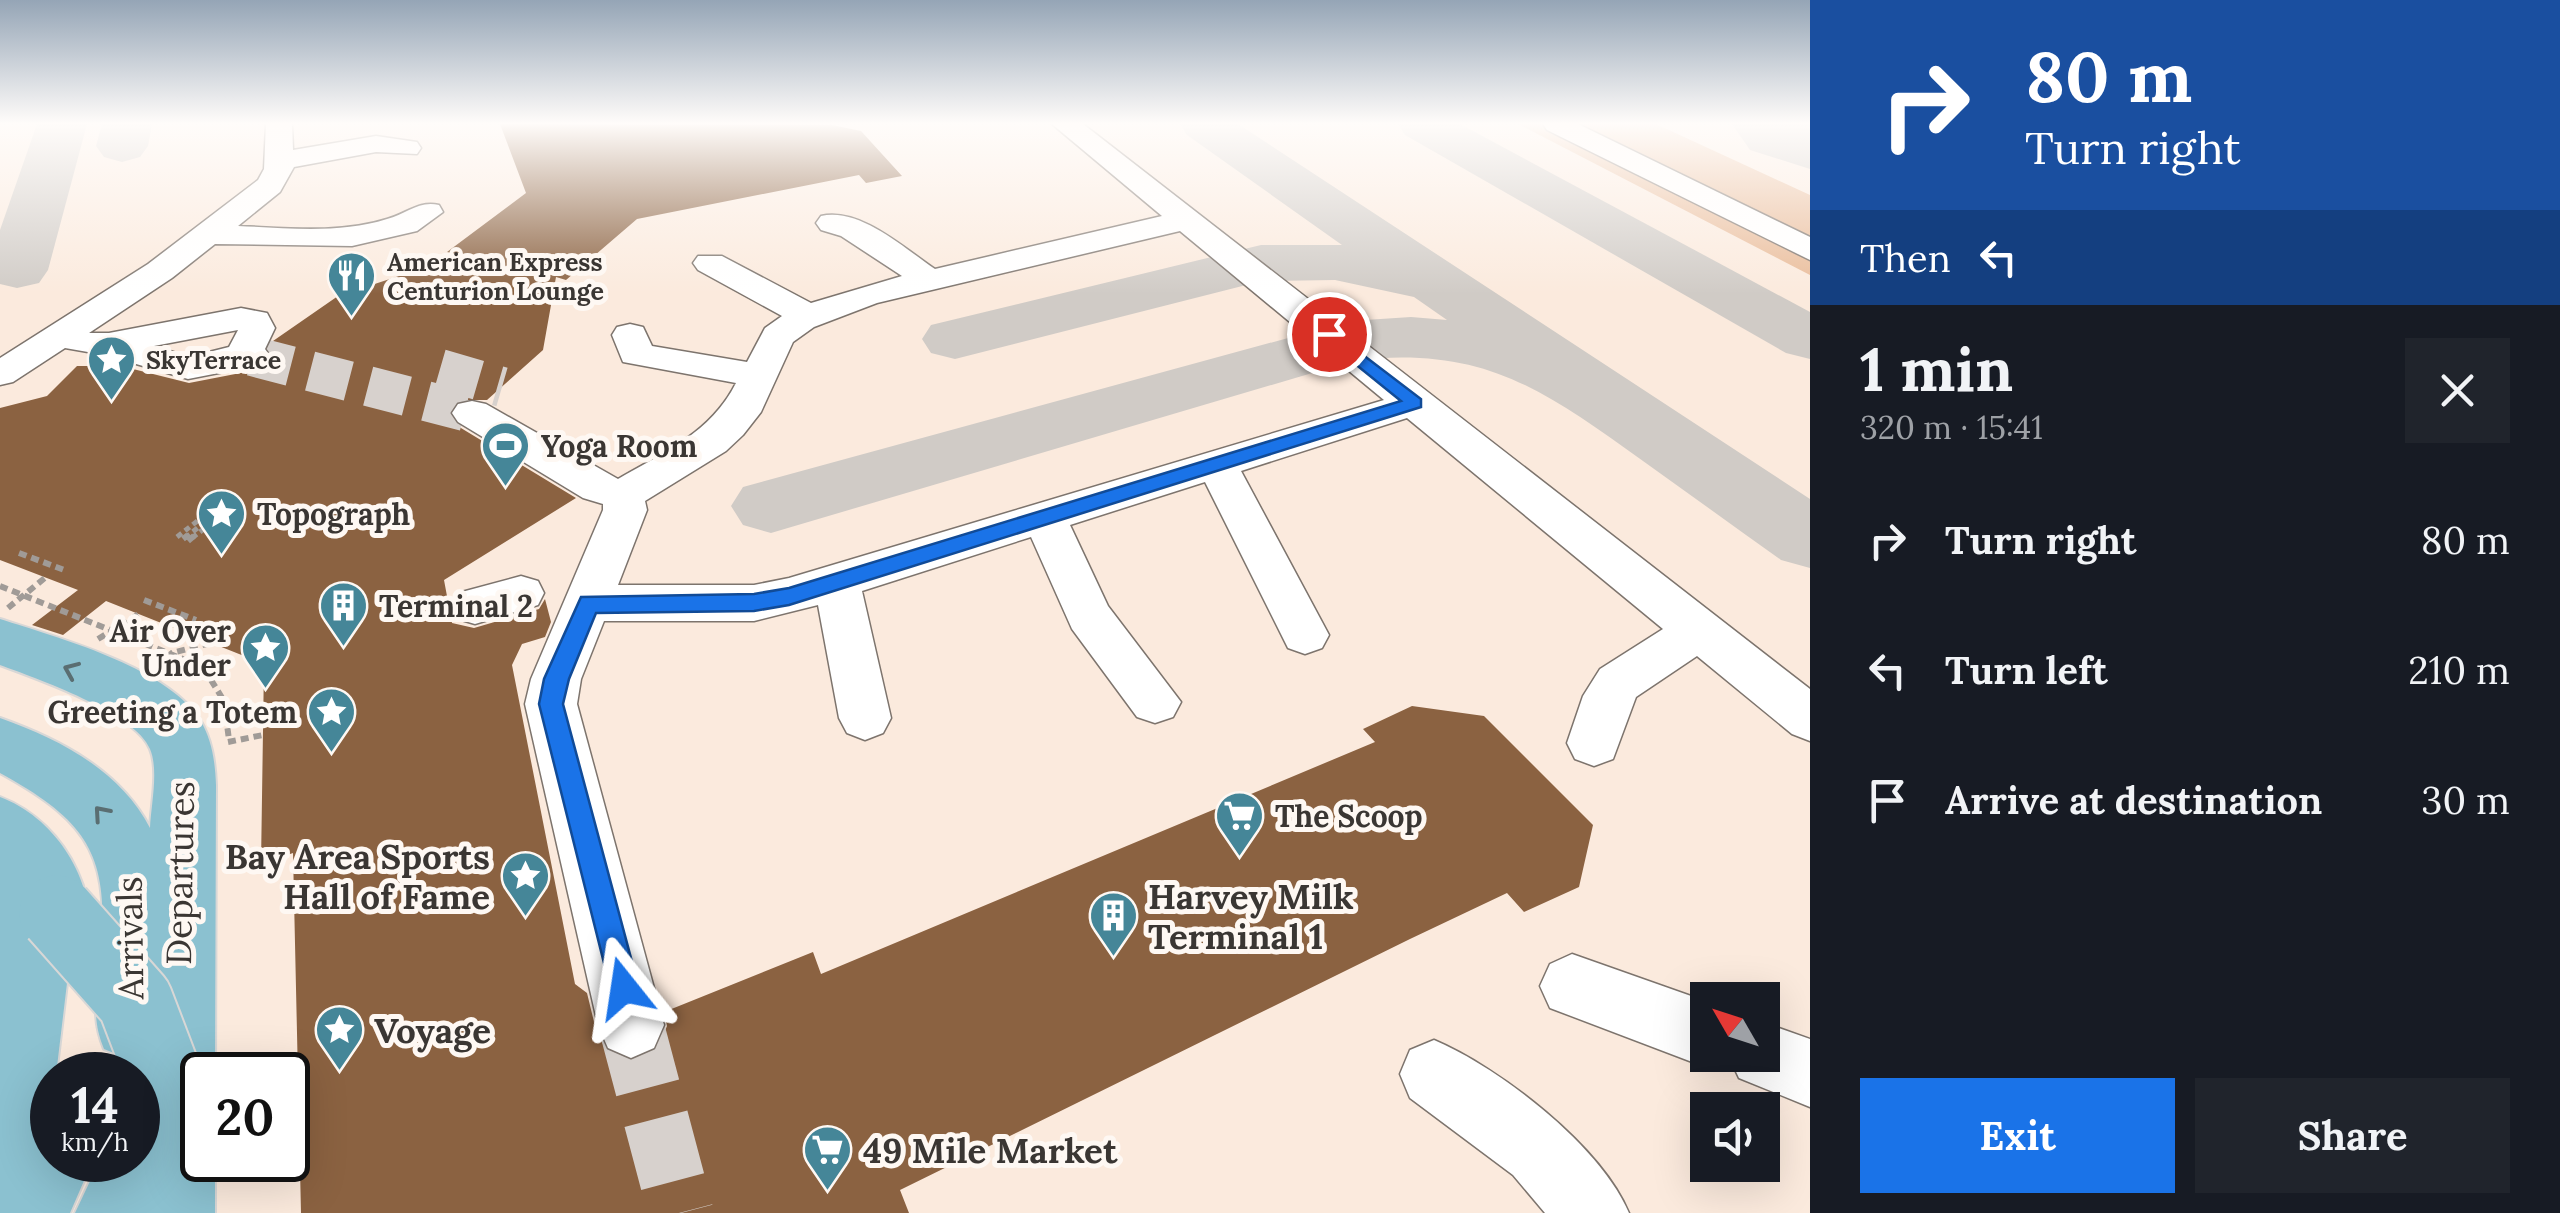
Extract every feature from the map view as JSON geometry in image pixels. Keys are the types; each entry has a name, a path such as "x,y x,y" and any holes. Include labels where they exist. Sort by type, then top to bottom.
{"main road":[{"name":"Departures","path":"0,641 124,693 155,713 179,740 184,773 154,1052"},
{"name":"Arrivals","path":"0,744 63,776 107,816 134,868 147,1052"},
{"path":"0,827 39,865 28,900 51,1052"},
{"path":"28,900 135,1001 144,1052"},
{"path":"0,1188 30,985 27,942 17,908 28,900"},
{"name":"Departures","path":"160,1146 172,1213"},
{"path":"28,1213 43,1182"},
{"path":"48,1213 51,1182"},
{"path":"114,1213 116,1182"},
{"path":"114,1213 123,1182"}],"lane":[{"path":"0,374 211,234 271,181"},
{"path":"1138,181 1810,720"},
{"path":"1671,181 1810,250"},
{"path":"211,234 347,237 412,223 428,212"},
{"path":"502,387 487,421 598,488 623,495 712,442 741,412 778,336 808,316 866,294 1188,220"},
{"path":"832,223 852,229 930,280"},
{"path":"710,263 808,316"},
{"path":"61,336 93,345 109,344 188,368 248,355"},
{"path":"630,336 636,354 760,376"},
{"path":"475,606 564,592 610,606 754,603 836,584 1414,403"},
{"path":"1217,464 1304,635"},
{"path":"623,495 624,510 564,592 551,704 631,1025"},
{"path":"1045,518 1096,628 1156,702"},
{"path":"836,584 866,718"},
{"path":"1594,743 1612,689 1699,630"},
{"path":"1572,986 1690,1029"},
{"path":"1780,1062 1810,1073"},
{"path":"1434,1074 1538,1150 1592,1213"}],"path":[{"path":"182,539 225,506 182,539"},
{"path":"19,553 66,571"},
{"path":"0,614 46,577"},
{"path":"144,600 196,620"},
{"path":"124,693 172,653 214,642"}],"shaded area":[{"path":"0,181 1810,181 1810,1213 0,1213"},
{"path":"1627,181 1779,181 1810,195 1810,275"}],"building":[{"path":"521,181 831,181 637,219 566,280 556,277 543,350 487,400 457,400 449,411 456,425 576,498 444,580 452,623 474,628 539,609 545,599 551,622 545,637 522,644 512,665 575,984 587,993 606,1051 632,1061 657,1050 667,1026 664,1012 813,952 821,974 1375,742 1363,729 1412,706 1484,716 1593,825 1579,887 1524,912 1507,893 1410,939 900,1190 909,1213 301,1213 300,1182 310,1182 310,1052 297,1052 293,853 261,864 264,664 106,601 63,635 32,625 78,590 0,560 0,408 47,396 77,366 121,366 189,383 266,368 274,356 269,349 273,341 338,296 463,255 447,252 526,193"}],"taxiway":[{"path":"17,270 45,181"},
{"path":"1288,181 1810,539"},
{"path":"1525,181 1810,339"},
{"path":"955,339 1261,263 1335,262 1412,279"},
{"path":"771,506 1350,341 1411,337 1471,344 1529,361 1585,385"}],"tunnel":[{"path":"252,356 472,413"},
{"path":"440,369 502,387"},
{"path":"631,1025 681,1213"}],"place":[{"name":"American Express Centurion Lounge","path":"352,318"},
{"name":"SkyTerrace","path":"111,402"},
{"name":"Yoga Room","path":"506,488"},
{"name":"Topograph","path":"222,556"},
{"name":"Terminal 2","path":"344,648"},
{"name":"Air Over Under","path":"266,690"},
{"name":"Greeting a Totem","path":"332,754"},
{"name":"The Scoop","path":"1240,858"},
{"name":"Bay Area Sports Hall of Fame","path":"525,918"},
{"name":"Harvey Milk Terminal 1","path":"1113,958"},
{"name":"Voyage","path":"339,1072"},
{"name":"49 Mile Market","path":"828,1192"}],"route":[{"path":"624,988 551,704 556,679 589,603 754,603 789,596 942,552 1414,403 1329,334"}]}
